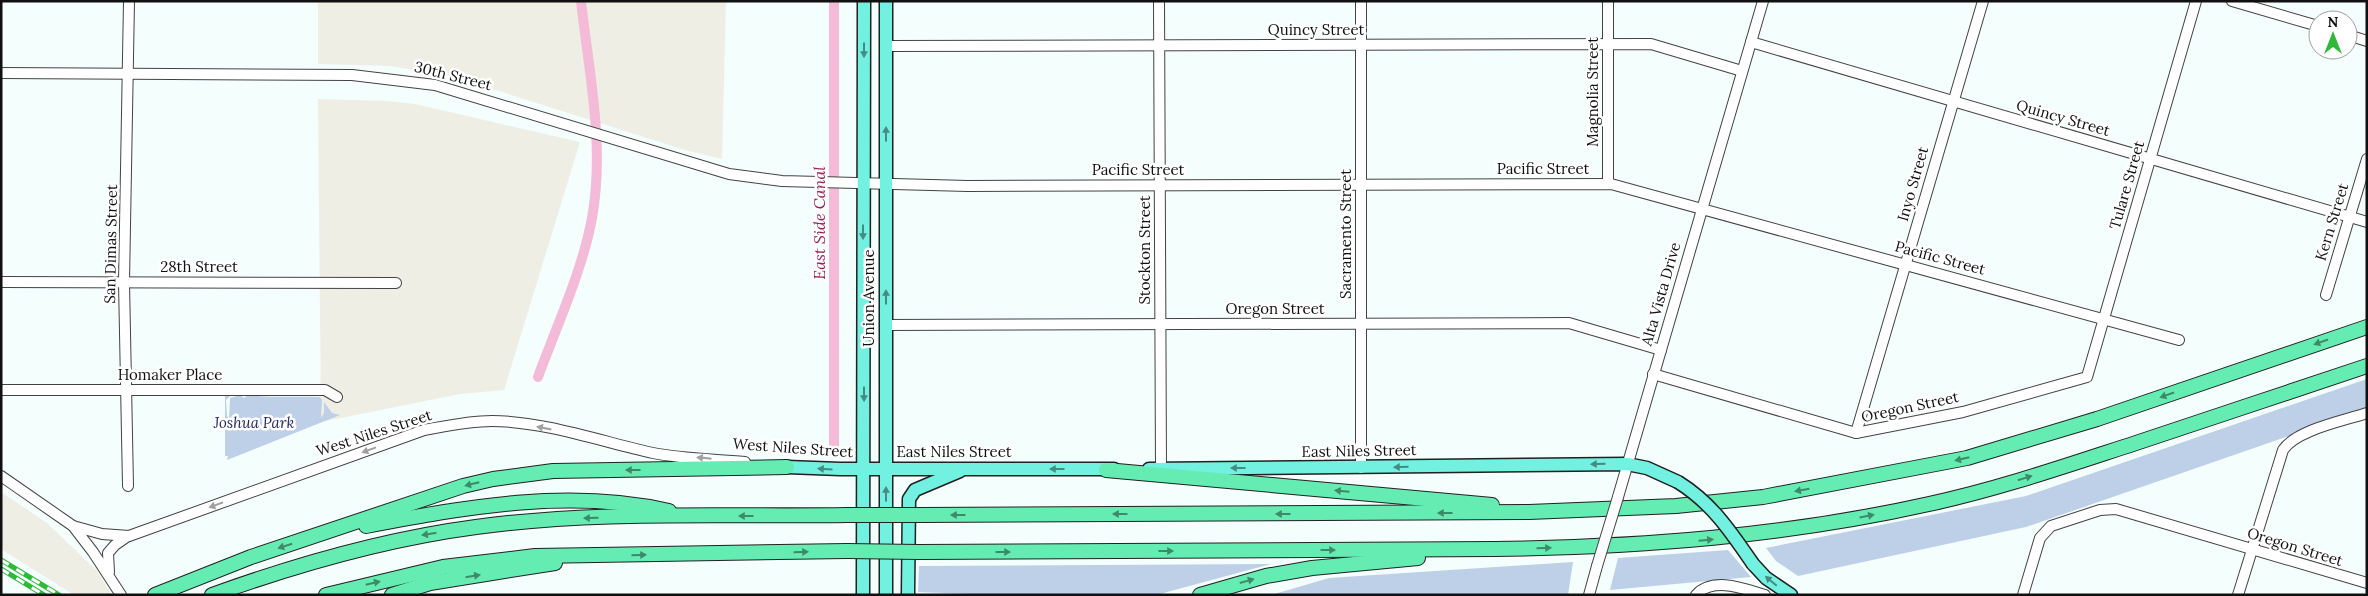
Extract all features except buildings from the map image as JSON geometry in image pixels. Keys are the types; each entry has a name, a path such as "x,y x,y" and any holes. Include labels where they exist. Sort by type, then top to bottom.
{"highway":[{"path":"212,595 286,568 416,536 527,521 692,516 1529,512 1676,506 1763,497 1967,458 2097,419 2367,327"},
{"path":"326,595 443,567 535,556 847,551 1495,550 1707,540 1859,518 1930,504 2088,458 2367,366"},
{"path":"159,594 314,536 464,486 523,474 577,470 787,467"},
{"path":"1106,470 1510,506 1529,512"},
{"path":"314,536 492,504 588,501 643,505 692,516"},
{"path":"1200,595 1266,576 1312,568 1495,550"},
{"path":"392,595 430,583 604,555"}],"main road":[{"name":"Union Avenue","path":"864,1 864,183 875,468 886,595"},
{"name":"Union Avenue","path":"863,595 886,325 886,1"},
{"name":"East Niles Street","path":"875,468 1106,470 1627,464 1647,468 1678,482 1694,492 1715,511 1753,564 1766,578 1791,595"},
{"name":"West Niles Street","path":"787,467 875,468"},
{"path":"908,595 909,499 914,490 964,468"}],"street":[{"name":"San Dimas Street","path":"128,486 128,390 124,282 130,74 129,1"},
{"name":"Stockton Street","path":"1159,1 1160,468"},
{"name":"Sacramento Street","path":"1361,1 1361,468"},
{"name":"Magnolia Street","path":"1608,1 1608,183"},
{"name":"Alta Vista Drive","path":"1589,595 1763,1"},
{"name":"Inyo Street","path":"1856,434 1983,1"},
{"name":"Tulare Street","path":"2087,377 2196,1"},
{"path":"2232,1 2308,23"},
{"name":"Quincy Street","path":"1751,42 2367,222"},
{"name":"Quincy Street","path":"886,46 1651,44 1742,70"},
{"name":"30th Street","path":"1,73 352,75 405,80 471,94 619,142 729,174 821,183 886,183"},
{"name":"Kern Street","path":"2326,294 2367,159"},
{"name":"Pacific Street","path":"886,183 968,186 1608,183 2179,340"},
{"name":"28th Street","path":"1,282 396,283"},
{"name":"Oregon Street","path":"886,325 1569,323 1661,350"},
{"name":"Oregon Street","path":"1654,374 1856,434 1963,412 2087,377"},
{"name":"Homaker Place","path":"1,390 325,390 337,398"},
{"path":"2238,595 2283,450 2287,443 2298,436 2367,413"},
{"name":"West Niles Street","path":"73,526 102,534 129,536 424,430 492,421 516,423 612,442 656,453 787,467"},
{"path":"1,476 73,526 122,595"},
{"name":"Oregon Street","path":"2023,595 2040,538 2044,532 2051,526 2108,508 2367,583"},
{"path":"109,575 108,553 115,545 129,536"},
{"path":"1696,595 1710,587 1730,586 1765,595"}],"shaded area":[{"path":"318,1 726,1 722,159 685,150 448,75 389,66 318,64"},
{"path":"318,99 387,101 415,104 580,142 504,390 460,394 321,422"},
{"path":"1,492 47,523 97,571 112,595 74,595 1,549"}],"green space":[{"path":"2367,379 2367,409 2026,527 1798,576 1776,561 1766,548 2026,496"},
{"name":"Joshua Park","path":"225,392 232,394 226,400 229,420 230,398 240,395 244,398 248,395 320,397 322,400 321,418 324,413 324,402 332,413 340,415 227,460 228,456 225,456"},
{"path":"1728,550 1751,577 1610,590 1618,558"},
{"path":"1573,562 1568,595 1271,595 1329,578"},
{"path":"1271,564 1156,595 992,595 918,592 919,566"}],"waterway":[{"path":"538,377 582,258 588,238 596,191 597,164 594,110 581,1"},
{"name":"East Side Canal","path":"834,1 834,445"}],"railway":[{"path":"1,560 59,595"},
{"path":"1,569 44,595"}]}
